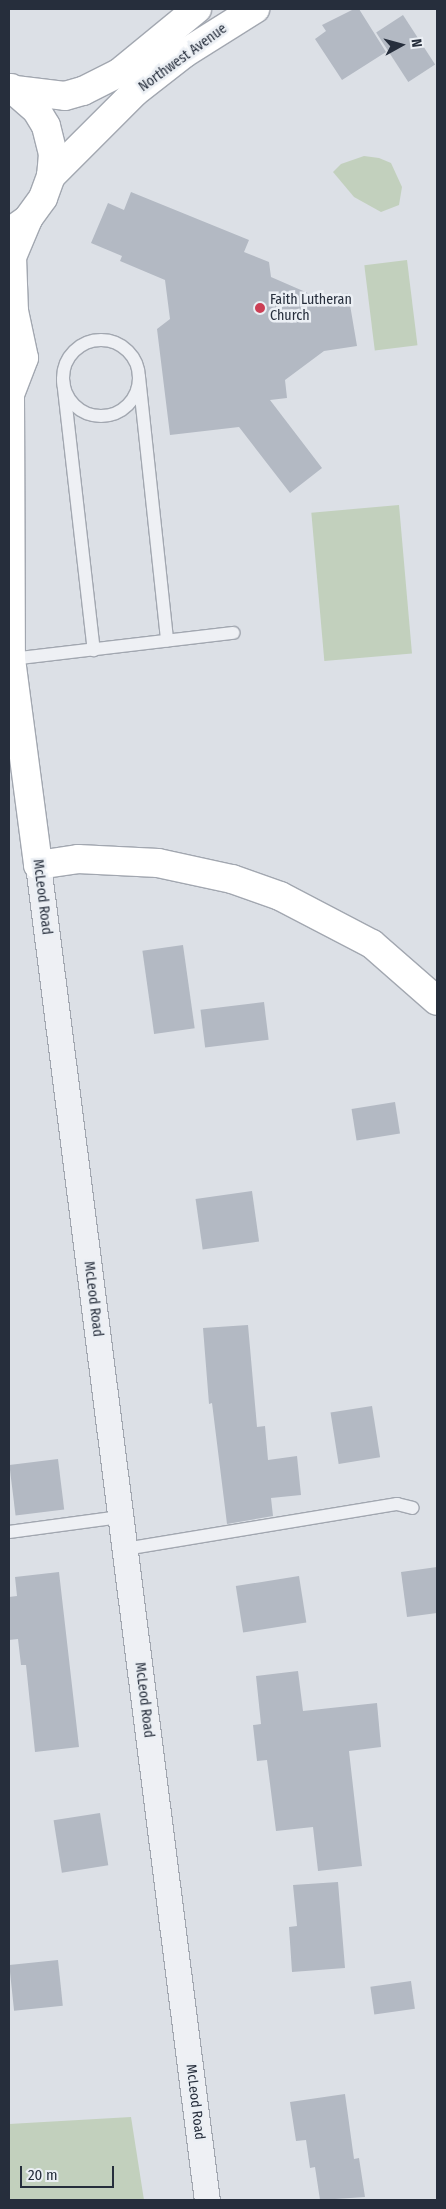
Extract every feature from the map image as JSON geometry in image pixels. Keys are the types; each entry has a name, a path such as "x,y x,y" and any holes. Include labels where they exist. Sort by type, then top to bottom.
{"main road":[{"name":"Northwest Avenue","path":"12,89 65,96 83,91 120,73 197,9"},
{"name":"Northwest Avenue","path":"51,176 135,92 186,53 255,9"},
{"path":"12,89 37,111 46,126 53,154 51,176"},
{"name":"McLeod Road","path":"38,865 11,659 9,394 24,358 14,310 12,257 18,225 43,198 51,176"},
{"path":"38,865 78,859 158,863 232,879 280,896 372,944 437,1001"}],"street":[{"name":"McLeod Road","path":"38,865 207,2200"}],"lane":[{"path":"94,650 63,380 70,356 85,344 104,340 128,351 135,361 139,377 167,641"},
{"path":"63,380 72,403 82,411 105,416 126,407 134,398 139,377"},
{"path":"11,659 233,633"},
{"path":"125,1549 396,1504 413,1508"},
{"path":"9,1532 120,1517"}],"green space":[{"path":"364,156 379,158 391,163 402,187 399,205 381,212 354,197 333,172 341,164"},
{"path":"407,260 417,345 375,351 364,265"},
{"path":"399,505 412,653 324,661 311,513"},
{"path":"131,2117 144,2200 9,2200 9,2124"}],"building":[{"path":"354,9 359,9 386,52 342,80 315,39 326,31 322,25"},
{"path":"403,15 435,64 408,82 376,32"},
{"name":"Faith Lutheran Church","path":"131,192 249,240 244,252 269,262 271,277 317,297 348,293 357,346 324,351 285,380 287,398 270,400 322,468 290,493 239,427 170,435 157,329 170,319 165,280 120,261 122,256 91,243 108,203 124,210"},
{"path":"183,945 195,1028 154,1034 142,951"},
{"path":"264,1002 269,1040 205,1048 200,1010"},
{"path":"395,1102 400,1134 357,1140 352,1109"},
{"path":"252,1191 259,1242 203,1249 196,1199"},
{"path":"248,1325 257,1427 265,1426 268,1460 297,1456 301,1495 271,1498 273,1516 227,1524 212,1403 209,1404 203,1328"},
{"path":"372,1406 380,1457 339,1464 331,1413"},
{"path":"58,1459 64,1510 16,1516 9,1465"},
{"path":"437,1567 437,1613 407,1617 401,1572"},
{"path":"59,1572 79,1747 35,1752 26,1665 21,1665 18,1639 9,1640 9,1597 17,1596 15,1577"},
{"path":"299,1576 306,1622 243,1632 236,1586"},
{"path":"298,1671 303,1711 377,1703 381,1747 349,1751 362,1866 318,1871 313,1827 276,1831 267,1760 257,1761 253,1725 261,1724 256,1676"},
{"path":"100,1813 108,1865 62,1873 54,1820"},
{"path":"338,1882 345,1968 292,1972 289,1927 297,1926 293,1885"},
{"path":"58,1960 63,2006 14,2011 9,1965"},
{"path":"411,1981 415,2009 374,2014 370,1987"},
{"path":"345,2094 354,2159 359,2158 365,2197 320,2200 315,2167 310,2168 306,2140 296,2141 290,2102"}],"place":[{"name":"Faith Lutheran Church","path":"260,308"}]}
